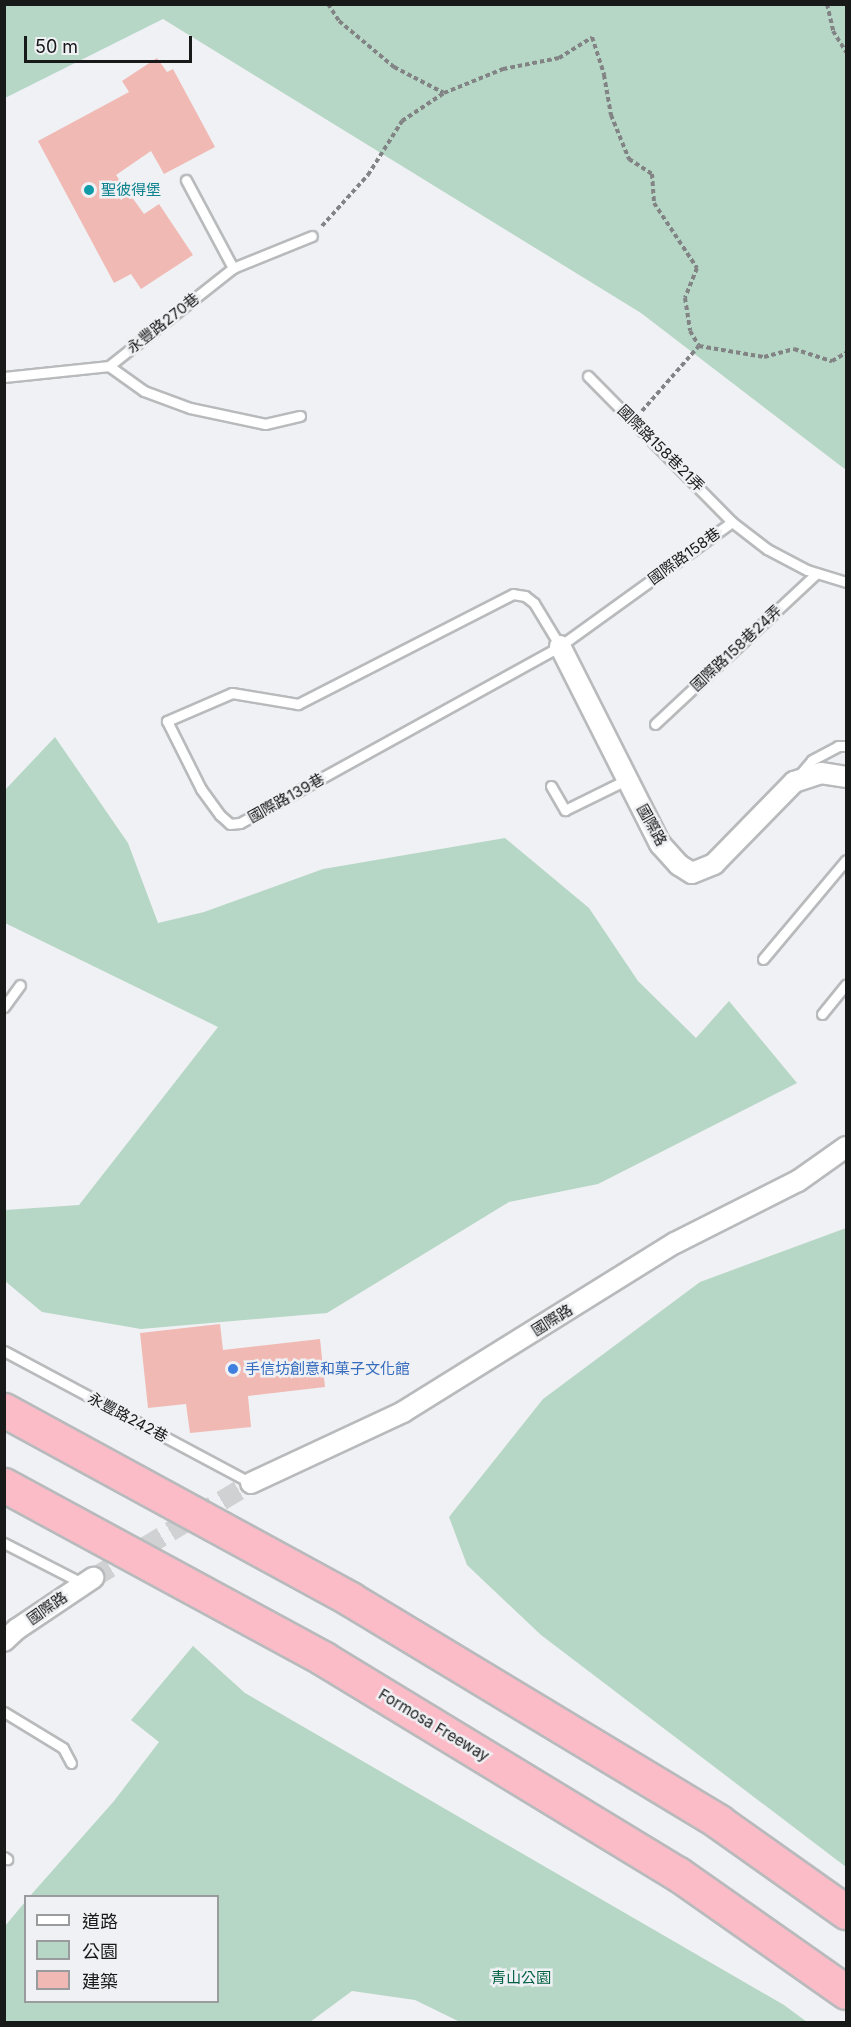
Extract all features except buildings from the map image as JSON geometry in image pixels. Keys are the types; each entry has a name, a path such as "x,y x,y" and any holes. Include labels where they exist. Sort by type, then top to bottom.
{"highway":[{"path":"4,1410 360,1604 719,1822 846,1912"},
{"name":"Formosa Freeway","path":"4,1485 324,1659 678,1874 846,1992"}],"street":[{"name":"國際路","path":"560,646 660,844 679,865 692,873 714,864 794,782 821,773 846,777"},
{"name":"國際路","path":"251,1483 403,1412 675,1243 798,1181 846,1148"},
{"name":"國際路","path":"4,1641 87,1580"}],"lane":[{"path":"186,180 233,268"},
{"name":"永豐路270巷","path":"109,366 233,268 312,236"},
{"path":"4,377 109,366 144,391 190,408 264,424 300,416"},
{"name":"國際路158巷21弄","path":"588,376 732,522"},
{"name":"國際路158巷","path":"560,646 732,522 767,549 818,573 846,582"},
{"name":"國際路158巷24弄","path":"655,723 818,573"},
{"name":"國際路139巷","path":"513,594 525,596 534,603 560,646 240,823 230,824 213,806 201,789 167,721 232,693 298,704 513,594"},
{"name":"國際路","path":"794,782 812,760 838,746 846,746"},
{"path":"551,786 565,810 628,779"},
{"path":"763,959 846,860"},
{"path":"822,1014 846,984"},
{"path":"4,1007 20,985"},
{"name":"永豐路242巷","path":"4,1351 251,1483"},
{"path":"4,1544 87,1580"},
{"path":"4,1712 63,1748 71,1763"}],"path":[{"path":"328,4 339,21 394,67 444,93"},
{"path":"827,4 833,31 846,52"},
{"path":"312,236 368,175 402,121 444,93 503,69 559,58 592,37 604,75 611,115 629,159 652,174 654,202 697,268 685,298 690,331 699,346 764,357 794,350 832,361 846,353"},
{"path":"633,420 699,346"}],"green space":[{"path":"5,4 846,5 846,470 641,313 163,19 5,98"},
{"path":"55,737 128,843 158,923 204,912 323,869 505,838 589,908 638,981 696,1038 729,1001 797,1083 598,1184 509,1202 327,1313 141,1329 42,1312 5,1281 5,1210 79,1205 218,1027 5,923 5,790"},
{"path":"846,1228 846,1867 541,1635 467,1565 449,1517 543,1399 700,1282"},
{"name":"青山公園","path":"193,1646 245,1693 784,2005 807,2022 460,2022 415,2000 352,1991 310,2022 5,2022 5,1926 24,1903 24,2003 219,2003 219,1895 31,1895 114,1801 159,1742 131,1720"}],"tunnel":[{"path":"93,1578 251,1483"}],"place":[{"name":"聖彼得堡","path":"89,190"},
{"name":"手信坊創意和菓子文化館","path":"233,1369"}]}
